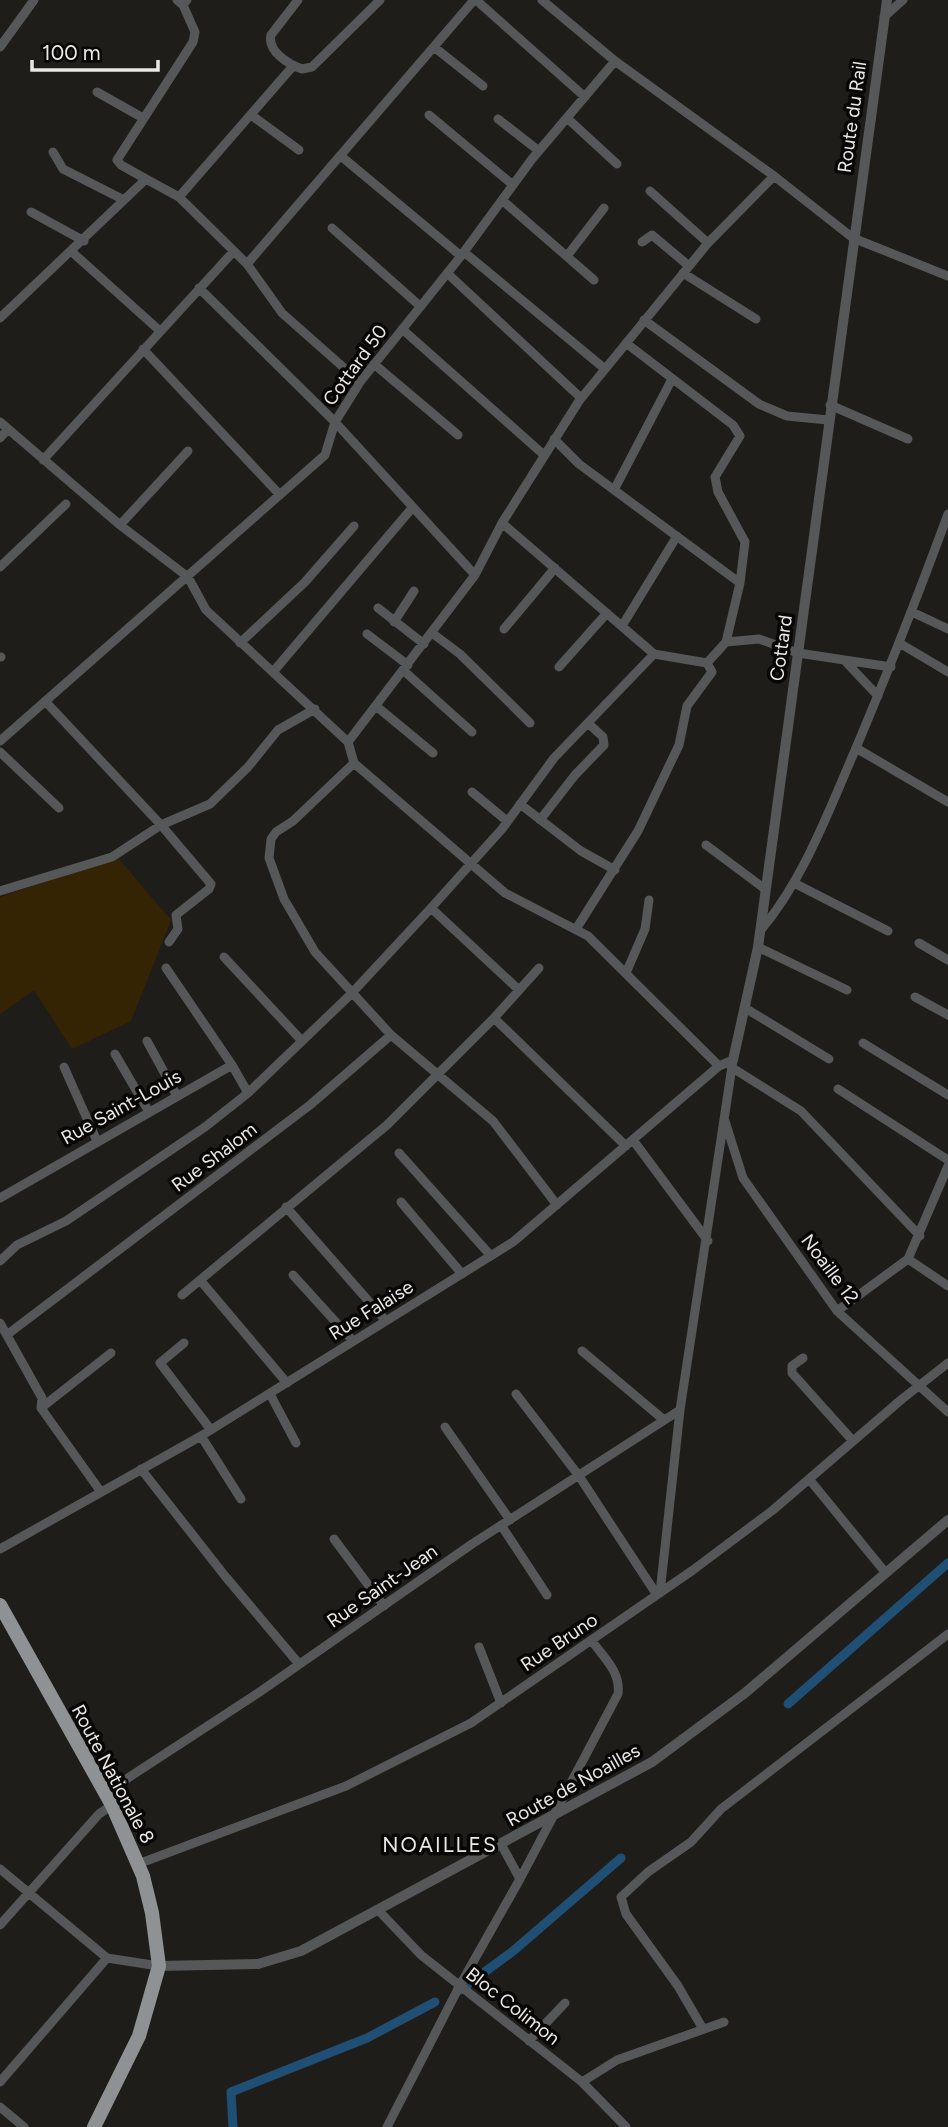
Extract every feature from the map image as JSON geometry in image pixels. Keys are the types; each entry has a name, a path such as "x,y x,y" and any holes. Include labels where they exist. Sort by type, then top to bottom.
{"main road":[{"name":"Route Nationale 8","path":"2,1616 109,1799 138,1864 152,1913 159,1966 139,2036 94,2127"}],"street":[{"path":"0,47 34,0"},
{"path":"298,0 270,38 273,50 293,66 302,69 312,67 380,0"},
{"path":"247,264 475,0 585,97"},
{"path":"542,0 615,61 774,176 853,238 948,276"},
{"name":"Route du Rail","path":"853,238 887,0"},
{"path":"884,17 903,0"},
{"path":"182,2 195,32 193,42 117,160 121,165 179,197 247,264 282,313 360,382"},
{"path":"434,47 483,86"},
{"name":"Cottard 50","path":"2,736 188,577 325,455 335,422 360,382 462,254 539,151 615,61"},
{"path":"179,197 293,66"},
{"path":"97,92 143,117"},
{"path":"251,115 299,150"},
{"path":"429,115 513,185"},
{"path":"567,118 617,164"},
{"path":"498,119 539,151"},
{"path":"53,152 63,169 124,201"},
{"path":"342,157 605,369"},
{"path":"348,742 475,575 502,523 581,398 708,243 774,176"},
{"path":"0,318 146,179"},
{"path":"650,191 708,243"},
{"path":"502,200 594,280"},
{"path":"567,256 604,208"},
{"path":"31,212 83,241"},
{"path":"332,228 420,306"},
{"path":"642,242 652,235 686,270 756,319"},
{"name":"Cottard","path":"732,1063 758,947 853,238"},
{"path":"43,460 234,251"},
{"path":"72,252 160,331"},
{"path":"447,273 581,398"},
{"path":"199,288 335,422 475,575"},
{"path":"644,320 759,404 787,416 828,420"},
{"path":"402,329 544,455"},
{"path":"626,343 733,425 740,436 715,477 722,500 744,537 740,583 726,642 707,663"},
{"path":"143,349 280,495"},
{"path":"374,364 458,435"},
{"path":"614,490 672,379"},
{"path":"831,405 908,439"},
{"path":"0,422 120,524 188,577 206,610 348,742 354,763 468,864 505,893 588,936 719,1066"},
{"path":"0,438 8,429"},
{"path":"554,439 614,490 740,583"},
{"path":"120,524 188,451"},
{"path":"0,568 66,504"},
{"path":"273,672 412,508"},
{"path":"760,931 794,883 856,748 901,644 948,514"},
{"path":"502,523 654,654 707,663"},
{"path":"240,642 305,582 354,526"},
{"path":"622,626 677,536"},
{"path":"504,629 555,569"},
{"path":"394,622 414,591"},
{"path":"378,608 424,644"},
{"path":"912,612 948,629"},
{"path":"559,667 607,614"},
{"path":"432,633 460,654 530,723"},
{"path":"367,634 472,732"},
{"path":"726,642 759,639 799,653 891,667"},
{"path":"901,644 948,672"},
{"path":"0,1261 18,1245 89,1205 205,1127 248,1093 351,994 431,908 507,821 554,758 654,654"},
{"path":"846,662 878,696"},
{"path":"576,929 638,831 679,745 687,706 712,672 707,663"},
{"path":"45,701 161,825 211,884 209,889 176,915 178,929 169,942"},
{"path":"376,706 433,753"},
{"path":"0,891 112,857 161,825 210,804 248,767 278,730 315,709"},
{"path":"540,820 575,775 604,744 603,737 588,723"},
{"path":"856,748 948,802"},
{"path":"0,752 59,808"},
{"path":"354,763 293,821 276,832 269,858 284,899 304,936 351,994 391,1035 493,1121 557,1205"},
{"path":"472,793 507,821"},
{"path":"520,804 582,851 615,870"},
{"path":"706,845 765,889"},
{"path":"794,883 887,931"},
{"path":"626,973 645,929 649,901"},
{"path":"431,908 519,990"},
{"path":"919,943 948,960"},
{"path":"758,947 847,990"},
{"path":"224,957 302,1041"},
{"path":"166,968 248,1093"},
{"path":"182,1295 387,1125 494,1018 539,968"},
{"path":"915,997 948,1015"},
{"path":"745,1008 830,1059"},
{"path":"494,1018 630,1143 708,1241"},
{"name":"Rue Shalom","path":"8,1334 310,1105 391,1035"},
{"path":"147,1041 177,1096"},
{"path":"863,1043 948,1095"},
{"path":"115,1054 149,1112"},
{"path":"659,1594 680,1409 708,1241 732,1063 801,1111 920,1236"},
{"name":"Rue Falaise","path":"0,1549 201,1436 491,1256 557,1205 719,1066 732,1063"},
{"name":"Rue Saint-Louis","path":"0,1198 232,1065"},
{"path":"64,1067 97,1141"},
{"path":"838,1088 948,1160"},
{"name":"Noaille 12","path":"724,1118 743,1178 837,1311 948,1412"},
{"path":"399,1153 491,1256"},
{"path":"837,1311 908,1259 948,1166"},
{"path":"401,1202 462,1273"},
{"path":"286,1208 386,1321"},
{"path":"908,1259 948,1286"},
{"path":"293,1275 353,1341"},
{"path":"200,1280 287,1383"},
{"path":"0,1323 42,1398 41,1408 101,1492"},
{"path":"184,1343 160,1363 211,1430"},
{"path":"582,1352 664,1420"},
{"path":"41,1408 111,1353"},
{"path":"803,1358 792,1366 792,1373 853,1441"},
{"name":"Rue Bruno","path":"138,1864 346,1786 471,1723 659,1594 773,1510 918,1385 948,1363"},
{"path":"270,1394 296,1443"},
{"path":"516,1394 579,1476 659,1594"},
{"name":"Rue Saint-Jean","path":"0,1925 99,1814 109,1799 384,1605 680,1409"},
{"path":"445,1427 506,1523 547,1595"},
{"path":"201,1436 241,1499"},
{"path":"141,1469 217,1567 299,1664"},
{"path":"809,1479 885,1572"},
{"name":"Route de Noailles","path":"159,1966 258,1964 301,1951 652,1762 691,1735 948,1520"},
{"path":"334,1539 384,1605"},
{"path":"703,2029 678,1986 626,1914 621,1897 649,1872 691,1842 742,1793 948,1634"},
{"path":"387,2127 459,1987 556,1816 618,1694 619,1684 615,1671 592,1641"},
{"path":"479,1647 501,1703"},
{"path":"501,1844 520,1879"},
{"path":"0,1869 107,1958 159,1966"},
{"name":"Bloc Colimon","path":"379,1911 421,1955 459,1987 582,2081 626,2127"},
{"path":"0,2081 107,1958"},
{"path":"529,2041 565,2003"},
{"path":"582,2081 617,2060 724,2022"},
{"path":"0,2107 24,2127"}],"shaded area":[{"path":"118,858 171,920 131,1021 72,1049 34,990 0,1014 0,897"}],"waterway":[{"path":"788,1704 948,1563"},
{"path":"460,1990 512,1952 621,1858"},
{"path":"233,2127 231,2092 367,2038 435,2002"}],"district":[{"name":"NOAILLES","path":"440,1844"}]}
